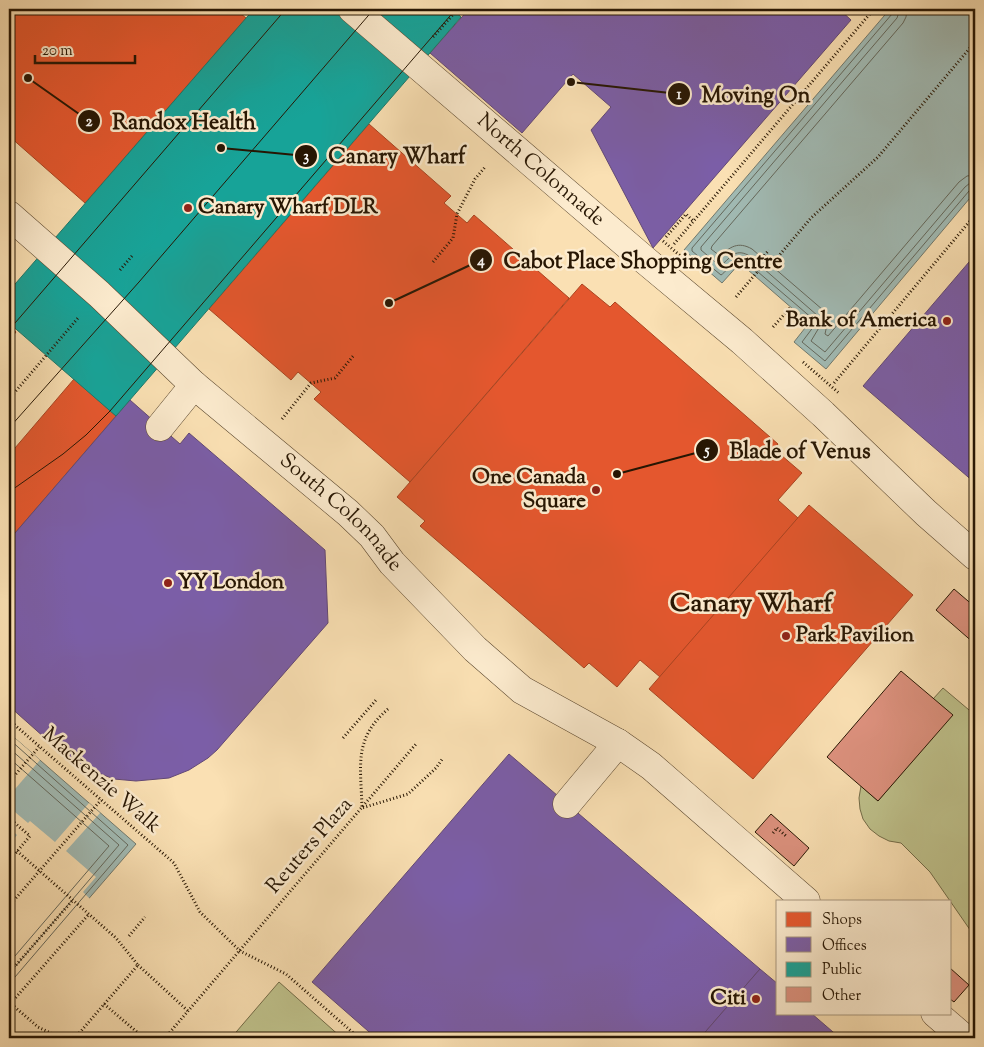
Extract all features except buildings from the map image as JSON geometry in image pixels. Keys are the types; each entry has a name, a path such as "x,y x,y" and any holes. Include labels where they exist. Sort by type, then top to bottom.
{"street":[{"name":"North Colonnade","path":"352,9 413,61 464,93 506,142 742,341 823,414 926,513 975,556"},
{"name":"South Colonnade","path":"12,225 99,294 194,384 348,513 372,536 392,562 476,649 522,690 618,743 651,766 805,900"},
{"path":"160,427 194,384"},
{"path":"567,804 618,743"},
{"path":"936,1014 964,1038"}],"path":[{"path":"413,61 458,9"},
{"path":"697,270 663,241 686,214 693,221 874,9"},
{"path":"963,9 975,19"},
{"path":"764,264 771,265 810,218 878,157 975,42"},
{"path":"433,262 453,238 457,214 475,179 506,142"},
{"path":"842,373 975,215"},
{"path":"764,264 762,257 769,250"},
{"path":"118,272 132,256"},
{"path":"731,302 764,264"},
{"path":"9,399 99,294"},
{"path":"778,322 791,307"},
{"path":"263,442 311,383 335,378 354,354"},
{"path":"803,362 840,394"},
{"path":"343,738 376,700"},
{"path":"388,709 367,732 361,753 362,808 408,794 436,768 443,758"},
{"name":"Mackenzie Walk","path":"9,720 174,864 200,912 240,951"},
{"name":"Reuters Plaza","path":"165,1038 416,744"},
{"path":"9,782 40,747"},
{"path":"9,906 101,800"},
{"path":"9,818 30,836 9,861"},
{"path":"777,828 786,836"},
{"path":"17,851 116,938 138,964 188,1011"},
{"path":"9,973 73,900"},
{"path":"62,1038 38,1027 10,1002 89,914"},
{"path":"129,936 145,917"},
{"path":"240,951 286,974 359,1038"},
{"path":"75,1038 138,964"},
{"path":"104,1004 144,1038"}],"green space":[{"path":"943,688 975,715 975,937 952,904 952,900 949,900 930,872 901,843 889,841 870,829 863,819 860,809 861,786 878,801 952,715 933,699"},
{"path":"279,982 342,1038 231,1038"}],"water":[{"path":"890,9 975,9 975,192 826,369 794,342 809,323 740,263 722,283 684,250"},
{"path":"9,733 136,844 9,991"}],"pier":[{"path":"9,733 40,760 9,796"},
{"path":"89,803 100,813 66,851 96,877 83,892 91,900 9,994 9,845 17,835 9,828 9,807 28,823 30,821 55,842"}],"tram line":[{"path":"9,330 286,9"},
{"path":"9,428 139,282 374,9"},
{"path":"9,492 63,454 86,435 110,411 456,9"}],"place":[{"name":"Randox Health","path":"28,78"},
{"name":"Moving On","path":"571,82"},
{"name":"Canary Wharf","path":"221,148"},
{"name":"Canary Wharf DLR","path":"188,208"},
{"name":"Cabot Place Shopping Centre","path":"389,303"},
{"name":"Bank of America","path":"947,321"},
{"name":"Blade of Venus","path":"617,474"},
{"name":"One Canada Square","path":"596,490"},
{"name":"YY London","path":"168,583"},
{"name":"Park Pavilion","path":"786,636"},
{"name":"Citi","path":"756,999"}],"district":[{"name":"Canary Wharf","path":"751,604"}]}
